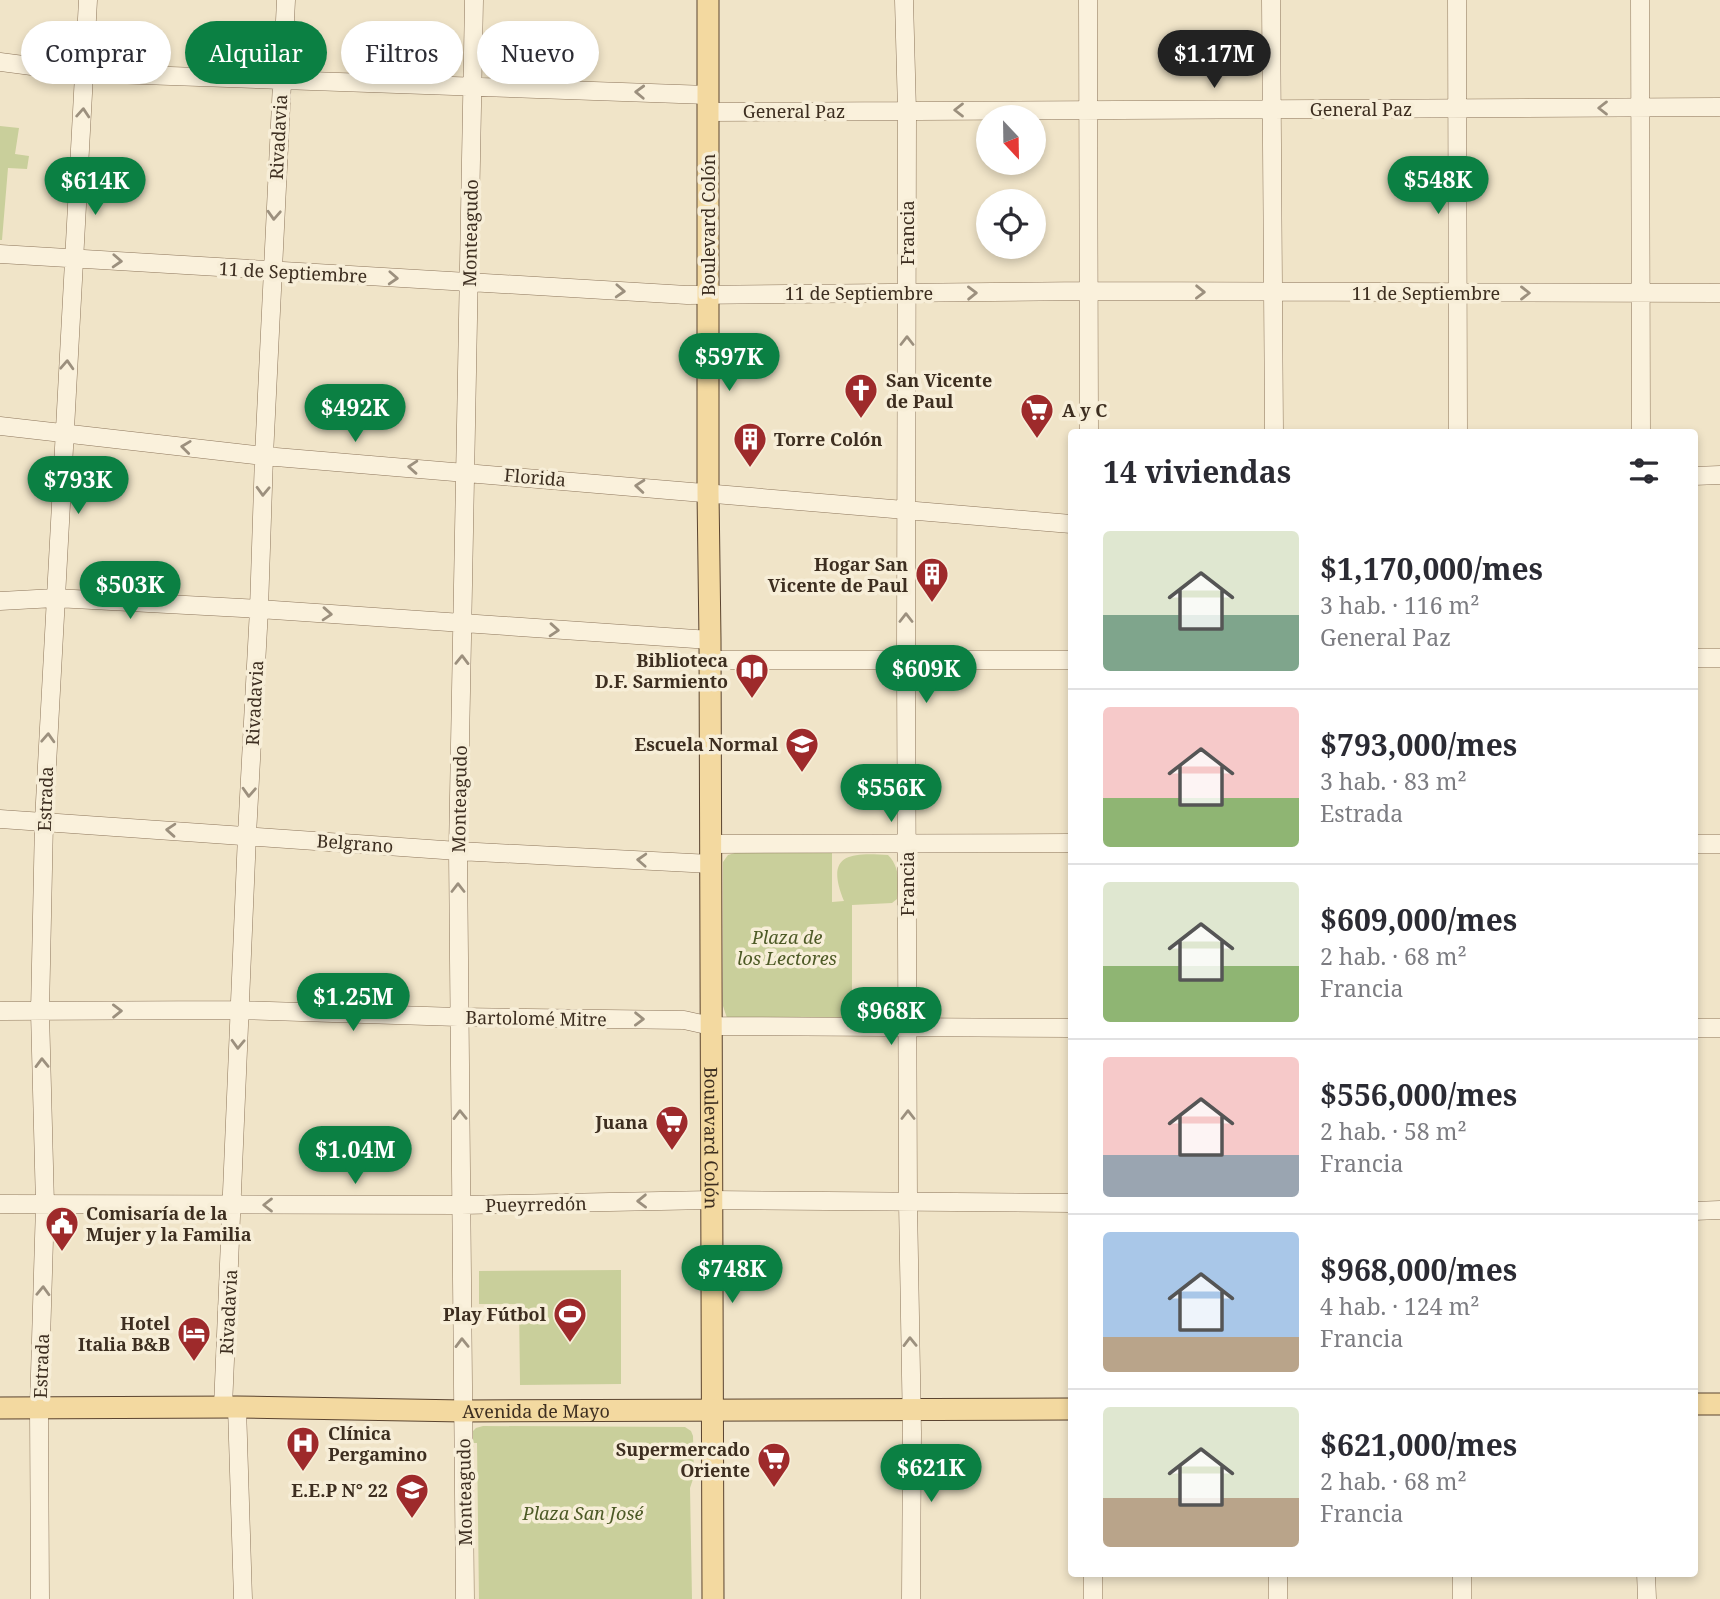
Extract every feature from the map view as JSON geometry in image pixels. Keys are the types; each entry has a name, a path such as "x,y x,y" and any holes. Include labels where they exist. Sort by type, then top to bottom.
{"main road":[{"name":"Boulevard Colón","path":"708,0 713,1599"},
{"path":"1698,1404 1720,1404"},
{"name":"Avenida de Mayo","path":"0,1408 230,1407 463,1411 1068,1409"}],"street":[{"name":"Estrada","path":"87,21 88,0"},
{"name":"Rivadavia","path":"285,21 286,0"},
{"name":"Monteagudo","path":"465,1599 458,851 474,0"},
{"name":"Francia","path":"904,0 907,111 906,660 911,1599"},
{"path":"1088,0 1089,429"},
{"path":"1271,0 1274,429"},
{"path":"1457,0 1458,429"},
{"path":"1640,0 1641,429"},
{"name":"General Paz","path":"0,62 21,65"},
{"name":"General Paz","path":"327,82 907,111 1720,107"},
{"name":"Estrada","path":"40,1599 39,1408 45,1205 40,1012 44,821 63,433 84,84"},
{"name":"Rivadavia","path":"243,1599 230,1407 233,1205 239,1010 281,84"},
{"name":"11 de Septiembre","path":"0,254 687,295 1089,291 1720,293"},
{"name":"Florida","path":"0,426 264,456 1068,524"},
{"path":"1698,476 1720,475"},
{"path":"0,601 55,598 259,609 463,624 710,650 906,660 1068,660"},
{"path":"1698,658 1720,658"},
{"name":"Belgrano","path":"0,819 458,851 710,854 907,844 1068,843"},
{"path":"1698,844 1720,844"},
{"name":"Bartolomé Mitre","path":"0,1011 239,1010 684,1020 711,1027 1068,1028"},
{"path":"1698,1028 1720,1028"},
{"name":"Pueyrredón","path":"0,1204 461,1205 711,1200 1068,1203"},
{"path":"1698,1211 1720,1210"},
{"path":"1093,1577 1093,1599"},
{"path":"1278,1577 1278,1599"},
{"path":"1462,1577 1462,1599"},
{"path":"1646,1577 1647,1599"}],"green space":[{"path":"0,126 19,128 15,154 29,156 27,169 8,168 2,240 0,240"},
{"name":"Plaza de los Lectores","path":"832,851 832,902 844,901 837,874 839,865 851,856 888,855 898,876 897,899 892,903 852,905 852,1021 727,1018 723,1006 723,862 728,855 738,852"},
{"name":"Play Fútbol","path":"621,1270 621,1384 520,1385 519,1304 479,1304 479,1271"},
{"name":"Plaza San José","path":"483,1426 685,1427 691,1431 694,1476 690,1488 692,1599 479,1599 477,1443 472,1443 473,1431"}],"place":[{"name":"San Vicente de Paul","path":"861,420"},
{"name":"A y C","path":"1037,440"},
{"name":"Torre Colón","path":"750,469"},
{"name":"Hogar San Vicente de Paul","path":"932,604"},
{"name":"Biblioteca D.F. Sarmiento","path":"752,700"},
{"name":"Escuela Normal","path":"802,774"},
{"name":"Juana","path":"672,1152"},
{"name":"Comisaría de la Mujer y la Familia","path":"62,1253"},
{"name":"Play Fútbol","path":"570,1344"},
{"name":"Hotel Italia B&B","path":"194,1363"},
{"name":"Clínica Pergamino","path":"303,1473"},
{"name":"Supermercado Oriente","path":"774,1489"},
{"name":"E.E.P N° 22","path":"412,1520"}]}
